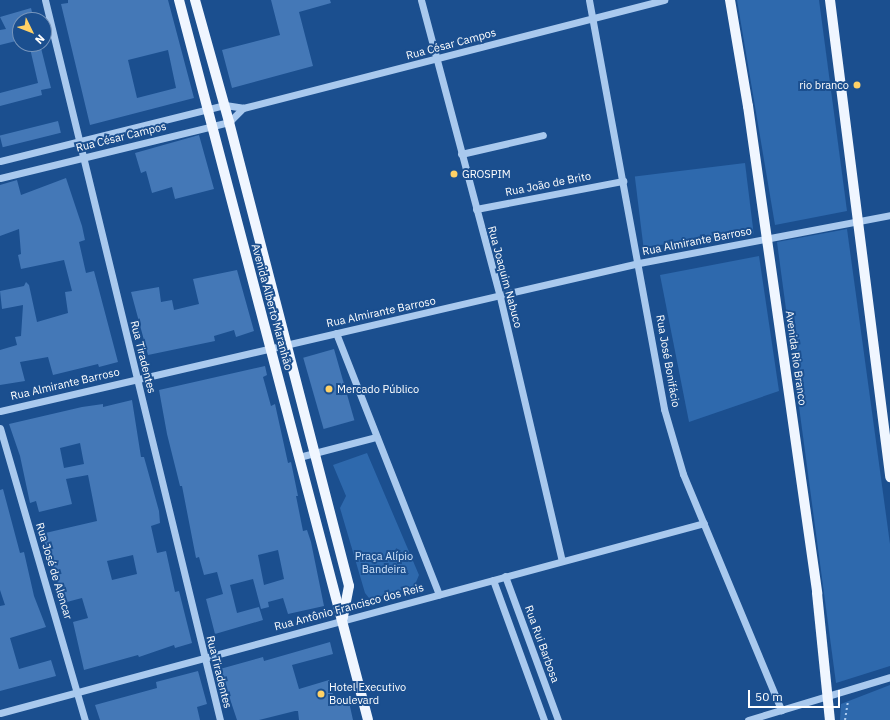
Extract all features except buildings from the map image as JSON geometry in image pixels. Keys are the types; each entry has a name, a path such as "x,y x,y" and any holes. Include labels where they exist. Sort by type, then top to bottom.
{"main road":[{"name":"Avenida Alberto Maranhão","path":"179,0 368,720"},
{"name":"Avenida Alberto Maranhão","path":"195,0 229,122 285,345 349,586 342,620"},
{"name":"Avenida Rio Branco","path":"730,0 748,106 817,593 830,720"},
{"path":"830,0 890,475"}],"street":[{"name":"Rua Tiradentes","path":"45,0 220,720"},
{"name":"Rua Joaquim Nabuco","path":"421,0 500,297 562,561"},
{"name":"Rua José Bonifácio","path":"589,0 639,263 664,409 683,474 781,710"},
{"name":"Rua César Campos","path":"0,161 224,105 243,108 436,60 664,0"},
{"path":"229,122 243,108"},
{"name":"Rua César Campos","path":"0,178 229,122"},
{"path":"461,154 543,135"},
{"name":"Rua João de Brito","path":"476,209 623,181"},
{"name":"Rua Almirante Barroso","path":"0,411 137,378 500,297 639,263 890,215"},
{"path":"336,333 439,594"},
{"name":"Rua José de Alencar","path":"0,428 85,720"},
{"path":"299,457 376,437"},
{"name":"Rua Antônio Francisco dos Reis","path":"0,713 704,522"},
{"name":"Rua Rui Barbosa","path":"504,576 558,720"},
{"path":"493,580 544,720"},
{"path":"524,667 537,663"},
{"path":"748,720 890,677"}],"path":[{"path":"845,720 849,689"}],"green space":[{"path":"737,0 819,0 847,211 775,225"},
{"path":"745,163 754,233 643,247 635,177"},
{"path":"847,229 890,544 890,666 836,683 777,242"},
{"path":"759,256 779,391 689,422 660,275"},
{"name":"Praça Alípio Bandeira","path":"367,453 419,575 414,587 375,598 369,598 365,593 340,508 346,496 333,465"},
{"path":"890,685 890,720 840,720 841,704"}],"place":[{"name":"rio branco","path":"857,85"},
{"name":"GROSPIM","path":"454,174"},
{"name":"Mercado Público","path":"329,389"},
{"name":"Hotel Executivo Boulevard","path":"321,694"}]}
